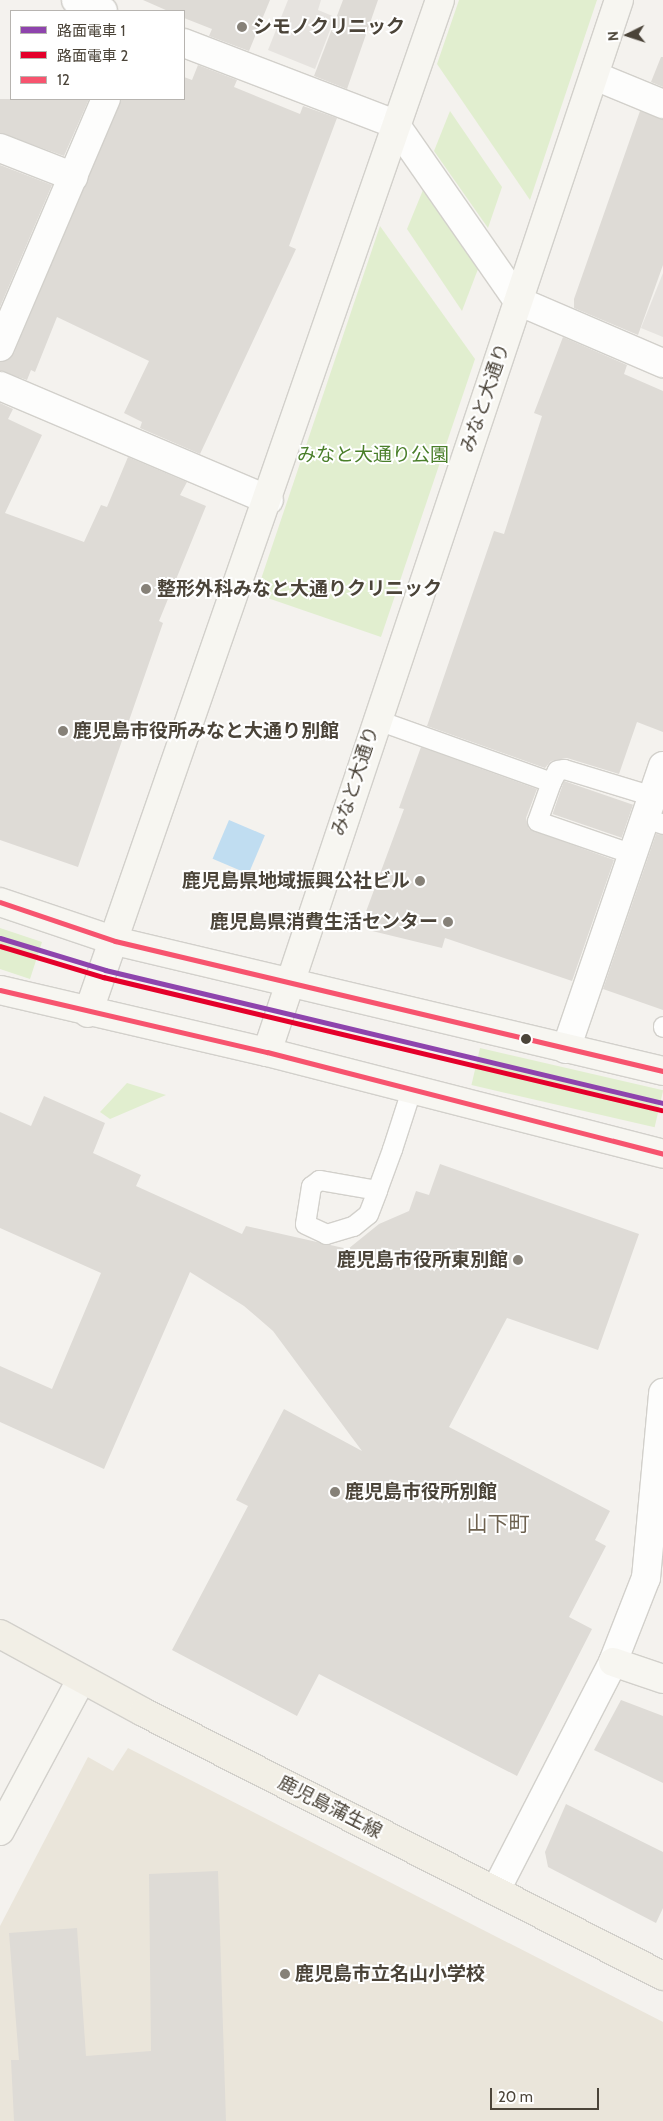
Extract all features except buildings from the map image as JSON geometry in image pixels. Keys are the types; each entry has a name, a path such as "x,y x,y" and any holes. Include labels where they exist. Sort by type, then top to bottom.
{"main road":[{"name":"鹿児島蒲生線","path":"0,1634 81,1680 663,1976"}],"street":[{"path":"76,0 101,10"},
{"path":"88,1014 269,500 395,124 440,0"},
{"name":"みなと大通り","path":"267,1052 376,719 595,76 619,0"},
{"path":"185,43 395,124 518,301 663,363"},
{"path":"595,76 663,104"},
{"path":"0,347 106,100"},
{"path":"1,150 74,177"},
{"path":"0,386 269,500"},
{"path":"566,1049 633,854 654,812 663,766"},
{"path":"0,902 115,941 288,984 663,1072"},
{"path":"0,990 88,1014 267,1052 663,1154"},
{"path":"496,1890 613,1662 646,1578 663,1393"},
{"path":"613,1662 663,1679"},
{"path":"0,1830 81,1680"}],"lane":[{"path":"376,719 551,782"},
{"path":"633,854 537,821 556,770 564,769 654,812"},
{"path":"377,1190 411,1090"}],"shaded area":[{"path":"288,0 321,0 318,10 335,17 315,69 268,50"},
{"path":"663,273 663,337 641,328"},
{"name":"鹿児島市立名山小学校","path":"128,1748 663,2022 663,2121 0,2121 0,1926 88,1757 113,1771"}],"green space":[{"path":"459,0 597,0 530,200 437,64"},
{"path":"450,111 502,187 488,228 434,151"},
{"path":"423,190 478,269 462,311 407,229"},
{"name":"みなと大通り公園","path":"380,226 475,359 381,637 256,594"},
{"path":"0,928 42,942 30,979 0,969"},
{"path":"480,1048 663,1090 655,1127 471,1085"},
{"path":"127,1083 166,1095 110,1119 100,1112"}],"water":[{"path":"229,820 265,835 248,874 213,859"}],"tram line":[{"name":"1","path":"0,938 105,970 663,1103"},
{"name":"2","path":"0,946 103,977 661,1110"}],"transit line":[{"name":"12","path":"0,902 115,941 663,1071"},
{"name":"12","path":"0,990 267,1052 663,1154"}],"place":[{"name":"シモノクリニック","path":"242,27"},
{"name":"整形外科みなと大通りクリニック","path":"146,589"},
{"name":"鹿児島市役所みなと大通り別館","path":"63,731"},
{"name":"鹿児島県地域振興公社ビル","path":"420,881"},
{"name":"鹿児島県消費生活センター","path":"448,922"},
{"name":"鹿児島市役所東別館","path":"518,1260"},
{"name":"鹿児島市役所別館","path":"335,1492"},
{"name":"鹿児島市立名山小学校","path":"285,1974"}],"district":[{"name":"山下町","path":"498,1524"}]}
